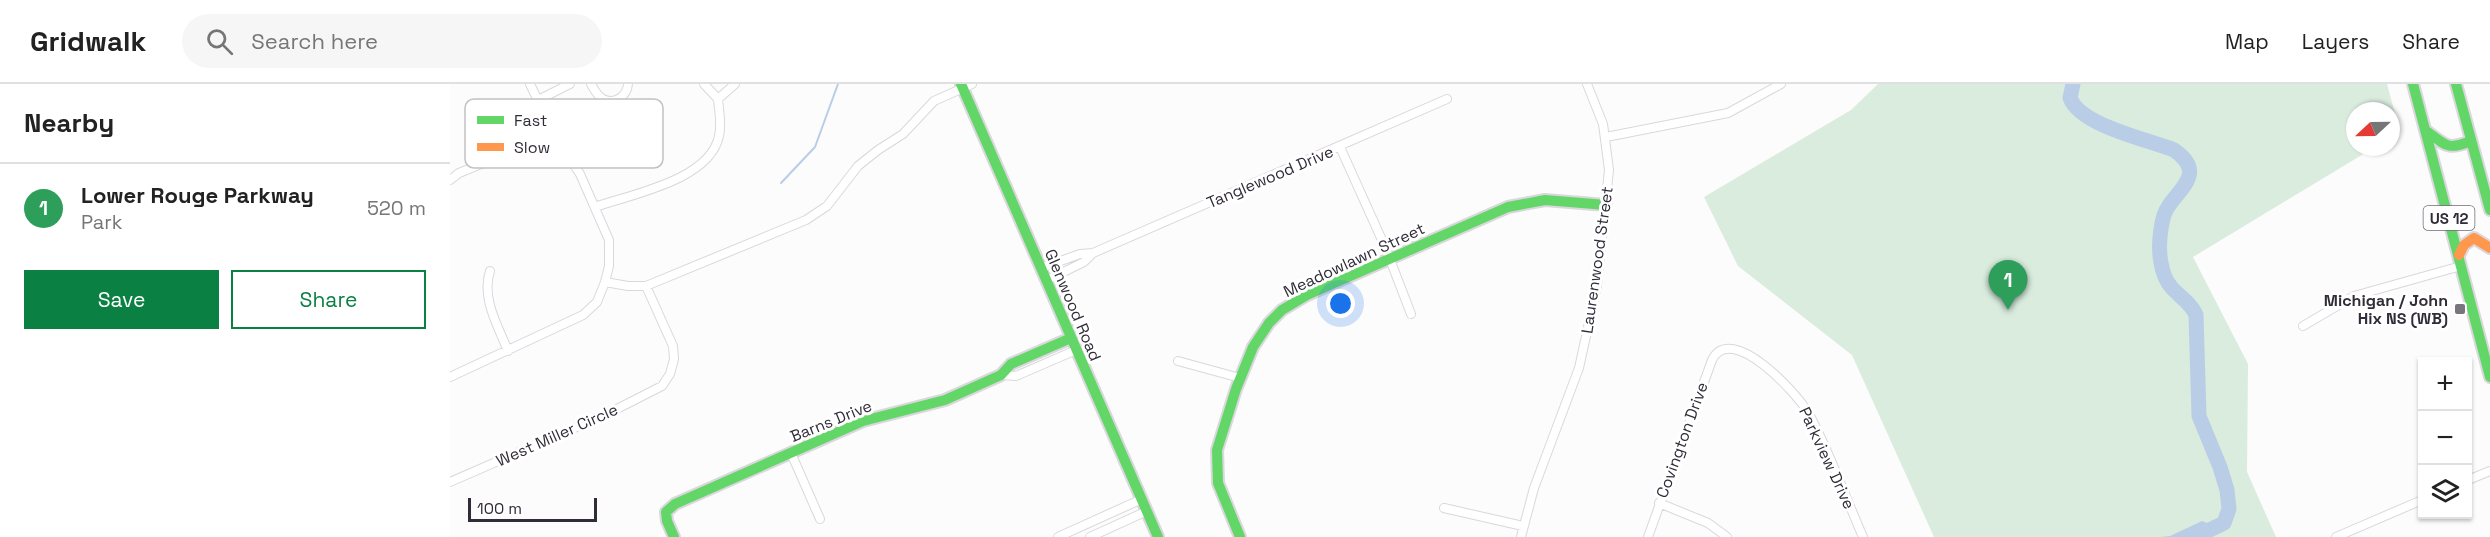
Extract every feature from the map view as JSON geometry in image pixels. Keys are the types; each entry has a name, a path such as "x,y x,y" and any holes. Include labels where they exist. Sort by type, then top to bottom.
{"street":[{"path":"530,84 538,99"},
{"path":"540,99 570,84"},
{"path":"591,84 598,96 605,99"},
{"path":"617,99 625,94 628,84"},
{"path":"595,207 668,182 702,165 713,153 721,126 718,99 704,84"},
{"path":"718,99 735,84"},
{"name":"Laurenwood Street","path":"1521,537 1534,488 1572,390 1584,348 1597,286 1609,170 1606,137 1587,84"},
{"name":"US 12","path":"2413,84 2490,377"},
{"name":"US 12","path":"2456,84 2490,210"},
{"path":"605,282 646,286 806,220 827,206 863,161 903,134 934,101 965,85"},
{"name":"Glenwood Road","path":"965,85 1076,350 1158,537"},
{"path":"1606,137 1721,115 1745,105 1778,85"},
{"name":"Tanglewood Drive","path":"1041,268 1080,254 1093,253 1447,99"},
{"path":"2425,130 2449,147 2454,148 2471,141"},
{"path":"1341,147 1411,314"},
{"path":"450,180 471,168"},
{"path":"450,377 583,315 597,302 605,282 611,248 577,168"},
{"name":"Meadowlawn Street","path":"1240,537 1222,496 1216,459 1222,428 1240,378 1259,336 1282,310 1307,295 1518,203 1557,199 1606,205"},
{"path":"2458,255 2463,245 2474,238 2490,248"},
{"name":"Tanglewood Drive","path":"1047,280 1084,262 1093,253"},
{"path":"2303,326 2354,296 2461,266"},
{"path":"490,271 486,282 488,301 508,351"},
{"name":"West Miller Circle","path":"450,482 621,407 662,386 670,374 674,358 673,346 646,286"},
{"name":"Barns Drive","path":"674,537 666,512 675,504 863,422 934,404 1001,375 1011,364 1071,338"},
{"name":"Covington Drive","path":"1648,537 1712,360 1716,352 1724,348"},
{"name":"Parkview Drive","path":"1724,348 1738,349 1748,353 1802,403 1814,423 1863,537"},
{"name":"Barns Drive","path":"1001,375 1016,376 1076,350"},
{"path":"1178,361 1240,378"},
{"path":"791,453 820,519"},
{"path":"2472,478 2490,471"},
{"path":"1058,537 1142,499"},
{"path":"2336,537 2418,502"},
{"path":"1659,503 1707,523 1727,537"},
{"path":"1444,508 1523,526"},
{"path":"1090,537 1147,511"}],"green space":[{"path":"1878,84 2387,84 2392,102 2346,102 2346,156 2360,156 2193,257 2248,364 2247,472 2276,537 1934,537 1852,355 1738,266 1704,197 1851,110"}],"water":[{"path":"2202,521 2215,526 2206,537 2160,537 2170,536"}],"waterway":[{"path":"781,183 815,147 838,84"},
{"path":"2073,84 2070,98 2087,116 2116,130 2174,150 2183,158 2190,172 2184,186 2165,212 2160,236 2160,252 2164,275 2196,315 2199,416 2220,467 2227,490 2229,509 2224,523 2195,537"}],"traffic: fast":[{"path":"961,84 1158,537"},
{"path":"2413,84 2490,377"},
{"path":"2456,84 2490,210"},
{"path":"2425,130 2442,143 2451,146 2471,141"},
{"path":"1240,537 1218,483 1217,450 1236,389 1253,347 1269,323 1282,310 1307,295 1508,207 1545,200 1606,205"},
{"path":"674,537 666,512 675,504 863,421 945,400 1001,375 1011,364 1071,338"}],"traffic: slow":[{"path":"2459,255 2464,245 2474,238 2490,248"}],"place":[{"name":"Michigan / John Hix NS (WB)","path":"2460,309"},
{"name":"Lower Rouge Parkway","path":"2008,310"}]}
